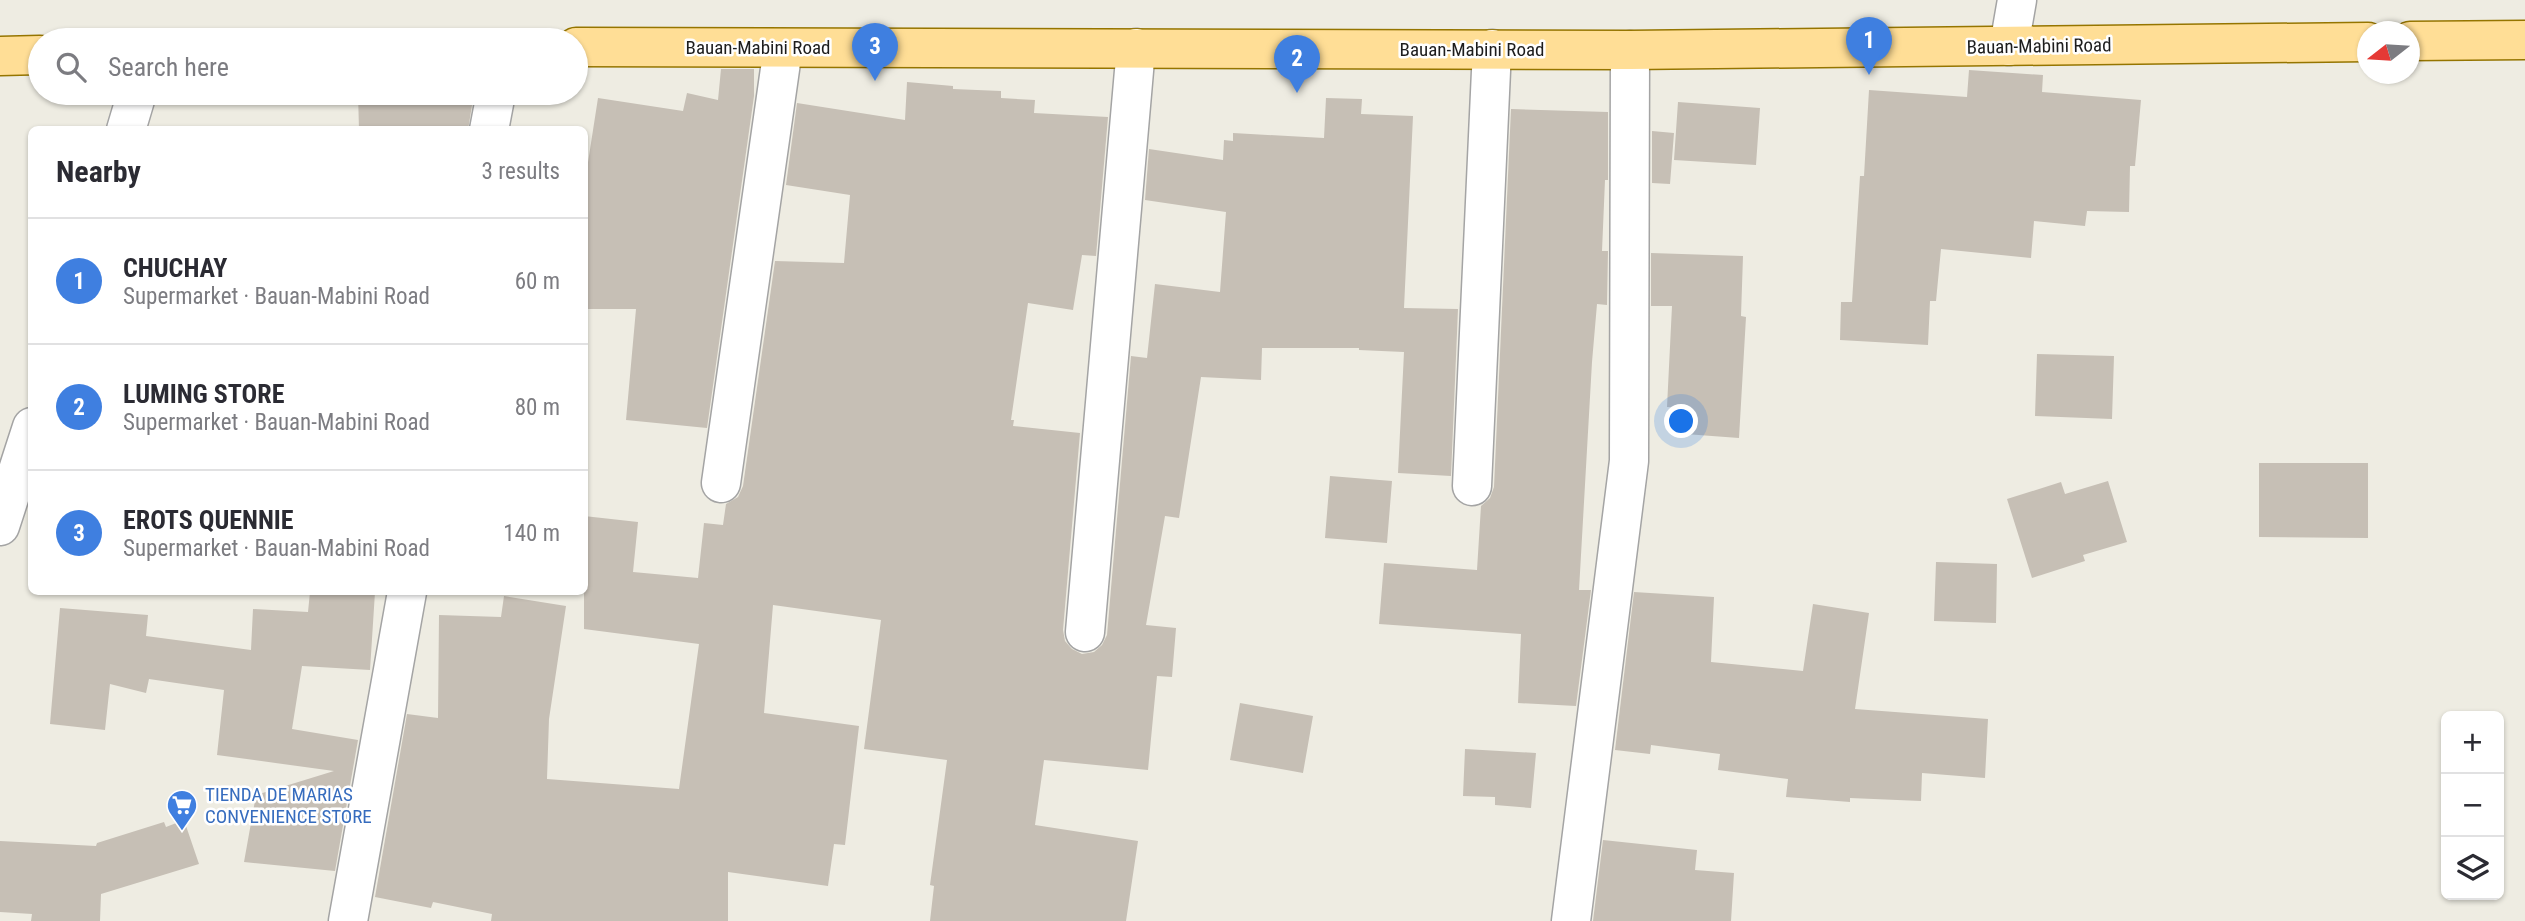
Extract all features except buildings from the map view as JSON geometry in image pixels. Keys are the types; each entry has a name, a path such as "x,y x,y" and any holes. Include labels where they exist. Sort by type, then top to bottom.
{"main road":[{"path":"2420,41 2525,40"},
{"name":"Bauan-Mabini Road","path":"588,47 1630,50 2357,42"},
{"path":"0,56 28,55"}],"street":[{"path":"2009,46 2017,0"},
{"path":"721,483 783,48"},
{"path":"1085,632 1136,48"},
{"path":"1472,486 1492,49"},
{"path":"1571,921 1629,461 1630,50"},
{"path":"127,126 133,105"},
{"path":"490,126 494,105"},
{"path":"0,526 28,439"},
{"path":"348,921 406,595"}],"place":[{"name":"CHUCHAY","path":"1869,75"},
{"name":"EROTS QUENNIE","path":"875,81"},
{"name":"LUMING STORE","path":"1297,93"},
{"name":"TIENDA DE MARIAS CONVENIENCE STORE","path":"182,832"}]}
